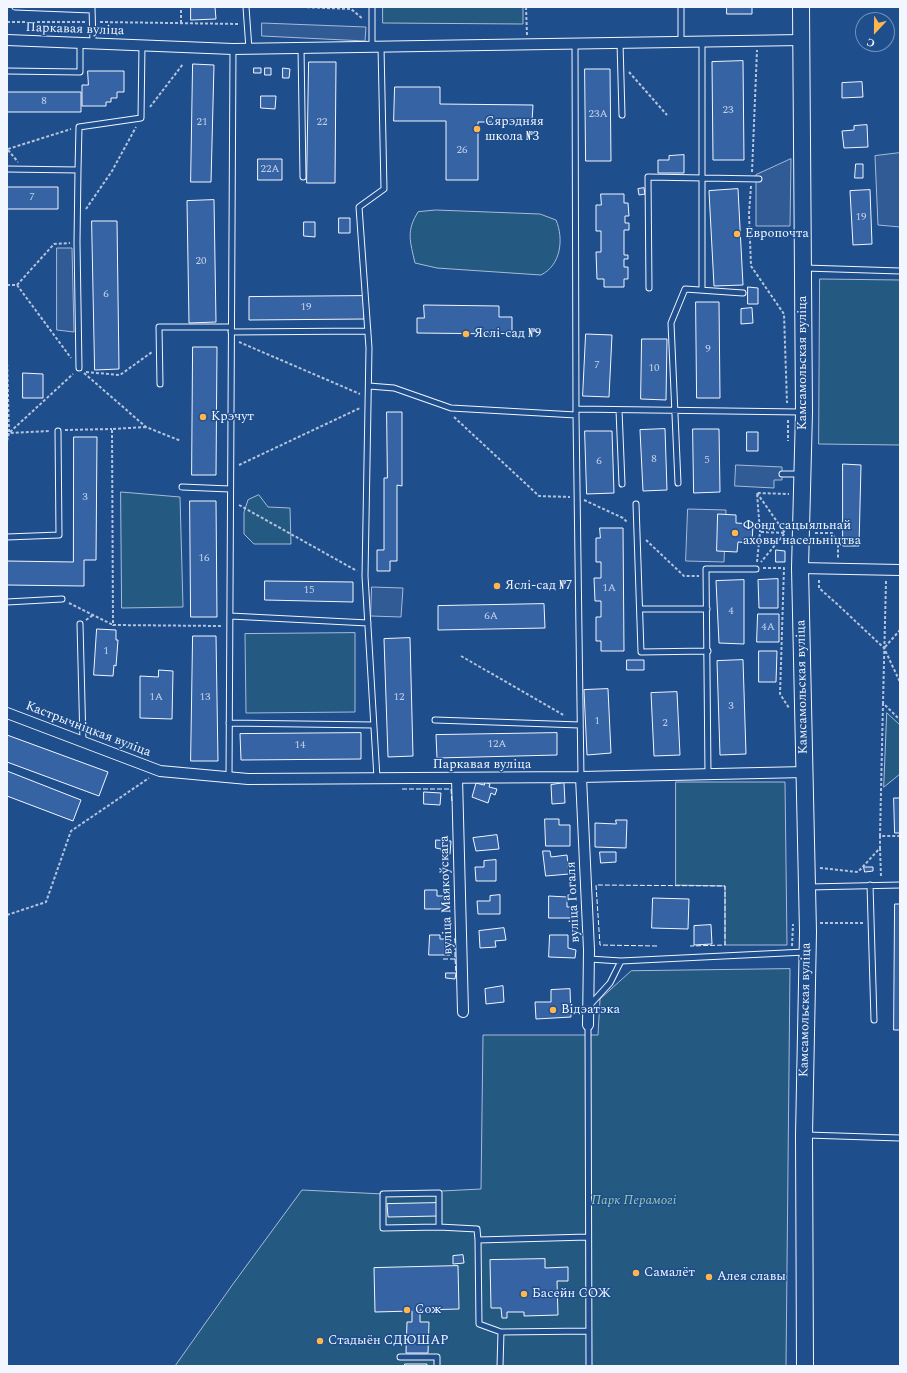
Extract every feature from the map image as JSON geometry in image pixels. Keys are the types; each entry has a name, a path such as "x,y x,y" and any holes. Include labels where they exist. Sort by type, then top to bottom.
{"main road":[{"name":"Камсамольская вуліца","path":"801,7 804,412 800,568 808,932 799,952 804,1135 805,1366"}],"street":[{"name":"Паркавая вуліца","path":"7,40 249,49 801,40"},
{"path":"800,568 838,567 900,570"},
{"name":"Кастрычніцкая вуліца","path":"7,713 83,743 160,770"},
{"name":"Паркавая вуліца","path":"160,770 248,779 581,777 805,772"},
{"name":"вуліца Гогаля","path":"581,777 589,959 588,1025"},
{"name":"вуліца Маякоўскага","path":"457,778 463,1012"}],"lane":[{"path":"15,7 92,8 93,43"},
{"path":"246,7 249,49"},
{"path":"372,7 372,27 376,47 384,189 359,207 368,331 365,576 377,778"},
{"path":"681,7 681,42"},
{"path":"7,71 80,72 80,42"},
{"path":"702,42 702,290"},
{"path":"620,43 622,115"},
{"path":"575,44 576,412 581,777"},
{"path":"78,368 77,221 79,127 142,118 142,46"},
{"path":"301,48 303,177"},
{"path":"229,777 233,49"},
{"path":"7,169 78,170"},
{"path":"649,288 648,177 759,179"},
{"path":"802,268 900,271"},
{"path":"678,483 671,323 685,289 743,292"},
{"path":"160,384 159,328 368,331"},
{"path":"368,386 394,388 451,408 576,412 619,410 804,412"},
{"path":"619,410 622,484"},
{"path":"7,537 59,535 58,431"},
{"path":"782,474 803,474"},
{"path":"182,487 230,489"},
{"path":"636,504 641,652 708,652"},
{"path":"708,774 706,569 756,569"},
{"path":"7,602 62,599"},
{"path":"640,609 707,609"},
{"path":"230,616 368,623"},
{"path":"80,624 83,743"},
{"path":"435,720 580,724"},
{"path":"229,722 373,725"},
{"path":"806,887 900,885"},
{"path":"870,886 874,1020"},
{"path":"589,959 621,961 799,952"},
{"path":"588,1007 610,983 621,961"},
{"path":"588,1025 589,1366"},
{"path":"804,1135 900,1138"},
{"path":"439,1227 439,1193 383,1194 383,1228 439,1227 477,1229 479,1324 501,1332 589,1331"},
{"path":"478,1240 588,1237"},
{"path":"500,1366 501,1332"},
{"path":"400,1357 438,1357 437,1366"}],"path":[{"path":"181,7 181,23"},
{"path":"302,7 351,8 372,27"},
{"path":"526,7 527,44"},
{"path":"7,22 247,24"},
{"path":"757,41 752,179 749,213 751,266 784,314 788,442"},
{"path":"620,62 667,115"},
{"path":"77,221 112,172 142,118 183,64"},
{"path":"24,169 7,149 79,127"},
{"path":"7,285 17,285 54,244 77,242"},
{"path":"7,360 9,433 78,368 17,285"},
{"path":"231,339 368,397"},
{"path":"160,346 120,375 83,372 146,427 182,441"},
{"path":"230,469 368,404"},
{"path":"113,625 112,429 146,427"},
{"path":"757,493 790,494 790,487"},
{"path":"757,493 785,533"},
{"path":"756,569 760,532 757,493"},
{"path":"230,500 365,576"},
{"path":"760,532 832,533 838,544 838,567"},
{"path":"756,569 785,533"},
{"path":"756,569 784,568 780,694 792,712"},
{"path":"882,885 880,836 886,569"},
{"path":"822,576 818,580 819,588 884,648 900,682"},
{"path":"62,599 113,625 230,626"},
{"path":"884,648 900,630"},
{"path":"460,656 580,724"},
{"path":"883,703 900,720"},
{"path":"7,915 46,902 71,831 160,770"},
{"path":"880,836 900,836"},
{"path":"819,868 858,872 880,848"},
{"path":"793,922 799,952"},
{"path":"818,923 871,922"}],"green space":[{"path":"383,7 523,7 523,24 383,23"},
{"path":"436,210 540,214 556,220 560,235 557,258 548,271 541,275 437,268 415,263 410,236 414,219 418,212"},
{"path":"820,279 900,280 900,445 819,444"},
{"path":"121,492 180,497 183,607 122,608"},
{"path":"259,495 268,507 290,508 291,544 254,544 244,534 244,512 248,500"},
{"path":"355,633 355,712 246,713 245,634"},
{"path":"887,713 900,725 900,774 884,787"},
{"path":"676,782 785,782 787,945 725,945 725,886 676,885"},
{"name":"Парк Перамогі","path":"790,969 786,1366 175,1366 302,1190 383,1194 481,1189 483,1035 598,1035 600,999 631,971"}],"shaded area":[{"path":"262,23 366,27 365,41 262,36"},
{"path":"900,153 900,227 878,225 875,156"},
{"path":"791,159 790,226 756,226 756,175"},
{"path":"57,248 72,248 74,332 57,330"},
{"path":"736,465 782,467 782,480 774,480 774,488 735,486"},
{"path":"688,509 726,510 724,562 686,561"},
{"path":"372,587 403,588 401,617 371,616"}],"building":[{"path":"191,7 215,7 216,19 191,20"},
{"path":"727,7 752,7 752,14 727,14"},
{"path":"743,61 744,160 713,160 712,62"},
{"path":"309,62 336,62 335,183 307,183"},
{"path":"193,64 214,65 211,182 191,182"},
{"path":"254,68 261,68 261,73 254,73"},
{"path":"265,68 271,68 271,75 265,75"},
{"path":"283,68 290,69 289,78 283,78"},
{"path":"585,69 610,69 611,161 586,161"},
{"path":"88,71 124,71 124,92 117,92 117,98 111,98 111,102 106,102 106,106 82,106 82,85 88,85"},
{"path":"862,82 863,97 842,98 842,83"},
{"path":"395,87 440,87 440,104 533,105 532,122 478,122 478,180 446,180 446,121 394,121"},
{"path":"7,92 81,92 81,112 7,112"},
{"path":"261,96 276,96 275,109 261,108"},
{"path":"867,125 868,147 844,148 842,131 854,130 854,126"},
{"path":"684,155 684,173 658,173 658,160 669,160 669,156"},
{"path":"258,159 282,159 282,180 258,180"},
{"path":"856,164 863,164 863,178 855,178"},
{"path":"7,187 58,187 58,209 7,209"},
{"path":"644,188 645,194 639,195 638,189"},
{"path":"738,189 743,285 714,286 709,191"},
{"path":"870,190 872,244 853,245 850,191"},
{"path":"601,194 624,194 624,203 628,203 629,216 625,216 625,223 629,223 629,230 624,230 624,255 628,255 628,259 624,259 624,267 628,267 628,279 624,279 624,287 604,287 604,279 597,279 596,252 601,252 601,231 596,231 596,205 601,205"},
{"path":"214,200 216,322 189,323 187,201"},
{"path":"339,218 350,218 350,233 339,233"},
{"path":"92,221 117,221 119,369 95,370"},
{"path":"304,222 315,222 315,237 304,236"},
{"path":"748,287 758,288 758,304 748,304"},
{"path":"363,296 364,319 249,320 249,297"},
{"path":"696,302 719,302 720,398 697,398"},
{"path":"424,305 499,306 499,317 512,317 512,334 417,333 417,318 424,318"},
{"path":"752,308 753,323 741,324 741,309"},
{"path":"586,334 612,335 609,397 583,396"},
{"path":"642,339 667,339 666,400 641,399"},
{"path":"193,347 217,347 216,475 192,475"},
{"path":"23,373 43,374 43,398 23,398"},
{"path":"387,412 402,412 402,486 397,485 397,561 390,561 390,571 377,571 377,550 384,550 384,478 387,478"},
{"path":"665,429 667,490 643,491 640,430"},
{"path":"693,429 719,429 720,492 694,493"},
{"path":"585,431 612,431 614,493 587,494"},
{"path":"747,432 758,432 758,451 747,451"},
{"path":"74,437 97,437 96,560 84,560 84,586 7,585 7,561 73,562"},
{"path":"843,464 861,465 859,546 843,546"},
{"path":"190,501 216,501 217,617 191,617"},
{"name":"Фонд сацыяльнай аховы насельніцтва","path":"718,514 736,515 736,523 753,524 752,543 738,542 737,552 717,551"},
{"path":"600,528 623,528 624,651 601,651 601,641 596,641 596,617 601,617 601,601 595,601 594,578 601,578 601,562 596,562 596,538 600,538"},
{"path":"776,550 785,551 785,562 776,562"},
{"path":"778,579 778,608 759,608 758,580"},
{"path":"744,580 744,644 719,643 716,581"},
{"path":"265,581 353,582 353,602 265,600"},
{"path":"544,604 545,628 438,630 438,606"},
{"path":"758,614 779,614 779,642 757,642"},
{"path":"97,629 116,630 116,640 118,640 116,666 114,665 113,676 94,675"},
{"path":"193,636 216,636 218,761 191,761"},
{"path":"410,638 413,756 388,757 384,639"},
{"path":"759,651 777,651 776,682 759,682"},
{"path":"627,660 644,660 644,670 627,670"},
{"path":"743,660 746,754 720,755 717,661"},
{"path":"159,670 173,671 172,719 140,718 140,676 158,677"},
{"path":"608,689 611,753 587,755 584,690"},
{"path":"677,692 680,755 654,756 651,693"},
{"path":"361,733 361,759 241,760 240,734"},
{"path":"557,733 557,755 437,758 436,735"},
{"path":"7,735 108,772 99,796 7,762"},
{"path":"7,771 81,800 73,821 7,796"},
{"path":"485,782 490,784 489,787 497,789 495,795 491,793 488,803 472,797 476,783 484,785"},
{"path":"564,783 565,803 552,804 551,785"},
{"path":"424,792 441,793 440,805 424,804"},
{"path":"894,798 900,798 900,833 895,833"},
{"path":"545,819 559,819 559,825 570,825 570,846 546,846"},
{"path":"616,820 627,820 626,848 595,847 595,823 616,824"},
{"path":"497,835 499,849 476,851 473,838"},
{"path":"436,840 451,841 450,854 442,856 441,849 436,848"},
{"path":"543,851 550,851 551,857 567,855 569,874 546,876"},
{"path":"600,852 616,852 616,862 601,863"},
{"path":"496,860 496,881 476,881 475,867 484,867 484,861"},
{"path":"864,867 873,867 873,871 865,872"},
{"path":"425,890 437,890 437,896 448,896 448,909 425,909"},
{"path":"500,895 500,914 478,914 477,901 490,901 490,896"},
{"path":"549,896 567,897 567,907 574,907 574,918 549,918"},
{"path":"653,898 689,899 688,929 652,928"},
{"path":"895,904 900,904 900,1030 894,1030"},
{"path":"711,925 712,944 694,945 694,926"},
{"path":"504,928 506,940 495,941 496,947 480,948 479,931"},
{"path":"430,935 440,935 440,939 451,939 450,955 429,955"},
{"path":"550,935 568,935 568,948 576,950 575,958 549,957"},
{"path":"446,973 456,973 455,979 446,978"},
{"path":"503,986 504,1002 486,1004 485,989"},
{"name":"Відэатэка","path":"570,989 571,1017 536,1019 535,1002 551,1002 551,990"},
{"path":"438,1203 438,1216 388,1217 387,1204"},
{"path":"463,1255 464,1263 453,1264 453,1256"},
{"name":"Басейн СОЖ","path":"545,1259 545,1268 568,1267 568,1281 557,1281 558,1315 524,1316 524,1312 507,1312 507,1318 502,1318 501,1308 491,1308 490,1260"},
{"name":"Сож","path":"458,1266 459,1309 420,1310 420,1322 429,1322 428,1353 406,1353 407,1322 412,1322 412,1311 375,1312 374,1268"},
{"path":"405,1364 427,1364 427,1366 405,1366"}],"fence":[{"path":"402,789 451,789 452,803"},
{"path":"657,946 600,945 596,885 725,886 725,945 690,946"},
{"path":"443,959 455,959 455,939 451,939"},
{"path":"455,959 456,973"}],"place":[{"name":"Сярэдняя школа №3","path":"477,129"},
{"name":"Европочта","path":"737,234"},
{"name":"Яслі-сад №9","path":"466,334"},
{"name":"Крэчут","path":"203,417"},
{"name":"Фонд сацыяльнай аховы насельніцтва","path":"735,533"},
{"name":"Яслі-сад №7","path":"497,586"},
{"name":"Відэатэка","path":"553,1010"},
{"name":"Самалёт","path":"636,1273"},
{"name":"Алея славы","path":"709,1277"},
{"name":"Басейн СОЖ","path":"524,1294"},
{"name":"Сож","path":"407,1310"},
{"name":"Стадыён СДЮШАР","path":"320,1341"}]}
